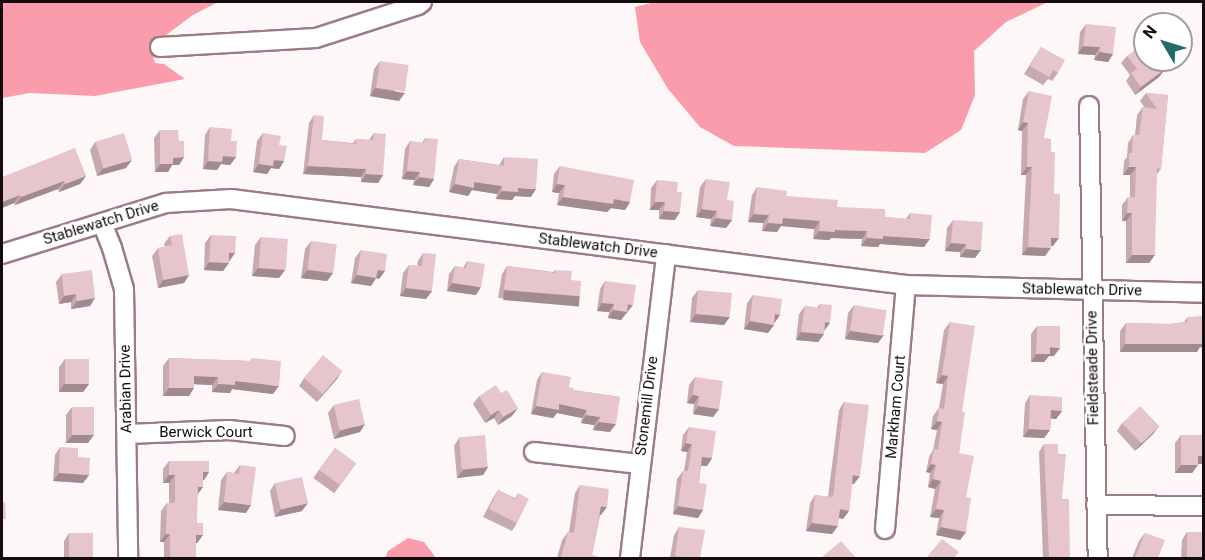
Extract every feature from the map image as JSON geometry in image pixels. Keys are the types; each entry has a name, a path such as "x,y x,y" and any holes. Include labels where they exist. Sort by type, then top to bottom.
{"street":[{"path":"160,47 316,38 423,2"},
{"name":"Fieldsteade Drive","path":"1089,106 1098,558"},
{"name":"Stablewatch Drive","path":"2,254 166,203 231,199 906,285 1203,293"},
{"name":"Arabian Drive","path":"102,223 124,289 128,558"},
{"name":"Stonemill Drive","path":"630,558 635,535 639,464 666,255"},
{"name":"Markham Court","path":"885,529 906,285"},
{"name":"Berwick Court","path":"127,434 229,430 285,436"},
{"path":"534,452 639,464"},
{"path":"1096,505 1203,506"}],"shaded area":[{"path":"2,2 218,2 193,15 150,47 155,63 164,64 185,79 95,96 30,93 2,98"},
{"path":"655,2 1048,2 1006,22 974,51 975,95 961,130 925,153 734,146 700,127 668,89 640,42 635,7"},
{"path":"408,538 424,542 436,558 385,558 388,551"}],"building":[{"path":"1086,24 1116,27 1113,54 1100,52 1100,47 1083,46"},
{"path":"1041,47 1065,60 1058,73 1053,70 1049,77 1030,66"},
{"path":"1133,51 1133,64 1127,56"},
{"path":"380,61 409,65 405,92 376,88"},
{"path":"1133,72 1161,72 1141,87 1131,73"},
{"path":"1029,91 1052,96 1044,138 1051,139 1051,152 1055,152 1054,194 1060,194 1059,238 1051,238 1051,248 1028,247 1032,167 1027,167 1028,123 1023,122"},
{"path":"1146,93 1168,95 1161,169 1157,168 1155,255 1132,255 1132,213 1127,213 1128,197 1135,197 1136,167 1129,167 1129,153 1132,153 1133,135 1139,135 1143,107 1157,109"},
{"path":"314,115 324,116 322,140 356,144 356,139 373,140 374,133 386,134 383,175 366,174 366,169 308,166"},
{"path":"210,127 232,129 231,141 237,141 236,157 223,156 222,162 208,161"},
{"path":"160,130 178,130 179,141 184,141 184,157 173,158 173,164 160,164"},
{"path":"124,133 132,160 103,169 95,142"},
{"path":"263,133 281,136 279,145 287,146 284,161 274,160 273,166 259,164"},
{"path":"425,138 438,139 434,179 419,177 420,172 407,171 410,141 424,143"},
{"path":"75,148 86,176 2,202 2,177"},
{"path":"504,157 538,159 536,189 518,188 518,192 502,191 502,186 474,182 474,188 455,184 459,159 504,166"},
{"path":"560,166 634,180 630,202 614,199 613,204 563,197 565,185 557,184"},
{"path":"706,179 730,182 727,200 734,201 732,220 716,218 717,211 702,209"},
{"path":"657,180 678,182 677,192 682,192 680,212 664,211 665,202 655,202"},
{"path":"757,187 787,191 786,196 838,200 837,207 885,209 885,217 910,219 910,213 932,215 930,239 883,236 883,239 867,238 867,231 819,231 820,221 783,218 782,224 768,223 769,215 754,214"},
{"path":"953,220 983,222 981,250 966,249 966,244 951,243"},
{"path":"182,234 189,275 163,280 158,248 172,245 170,236"},
{"path":"211,235 236,236 235,253 229,253 229,263 209,262"},
{"path":"261,237 288,239 286,270 259,268"},
{"path":"311,241 337,244 333,273 307,270"},
{"path":"361,250 387,254 385,271 378,270 376,278 357,275"},
{"path":"423,253 436,254 432,291 406,288 409,265 422,266"},
{"path":"467,261 485,264 481,287 452,283 455,266 466,268"},
{"path":"507,266 555,273 555,270 572,271 571,280 581,281 580,296 504,290"},
{"path":"92,270 95,298 77,301 76,294 64,296 62,274"},
{"path":"605,281 636,285 633,305 628,304 627,312 613,310 614,304 602,303"},
{"path":"698,290 732,293 730,317 696,314"},
{"path":"753,295 782,299 780,315 775,314 774,325 750,321"},
{"path":"820,304 832,305 830,323 825,322 824,334 801,332 805,306 820,308"},
{"path":"854,305 887,310 883,336 850,331"},
{"path":"1202,316 1202,344 1125,344 1126,323 1169,324 1187,322 1188,317"},
{"path":"950,322 975,326 962,412 965,412 959,453 974,456 966,497 971,498 966,532 941,527 944,510 936,509 941,481 933,479 936,465 931,464 934,449 938,449 942,422 937,421 939,408 944,409 948,376 942,375"},
{"path":"1037,326 1060,326 1060,348 1050,347 1050,354 1036,354"},
{"path":"323,355 342,371 323,394 304,378"},
{"path":"169,358 251,361 252,358 281,361 279,386 235,381 235,385 218,384 218,377 194,376 194,388 169,388"},
{"path":"65,359 89,359 89,384 65,384"},
{"path":"542,372 571,377 569,387 574,388 573,390 620,397 616,424 599,422 600,417 586,415 587,410 559,404 559,410 536,406"},
{"path":"695,377 723,381 719,409 698,406 699,396 693,395"},
{"path":"496,385 501,393 507,390 518,408 503,417 499,410 491,415 479,396"},
{"path":"1030,395 1062,397 1062,411 1051,410 1050,430 1029,429"},
{"path":"359,399 365,424 340,430 334,405"},
{"path":"844,402 869,405 860,476 853,475 849,511 840,509 838,526 812,523 815,495 833,497"},
{"path":"1140,406 1159,426 1141,444 1122,423"},
{"path":"72,407 94,407 94,435 72,435"},
{"path":"689,427 716,431 712,458 702,457 699,483 707,484 703,510 678,506 683,471 688,471 692,444 686,443"},
{"path":"485,435 488,467 462,469 459,437"},
{"path":"1181,435 1203,435 1203,456 1198,456 1198,465 1181,465"},
{"path":"1044,444 1058,444 1058,454 1066,454 1062,499 1069,499 1070,558 1049,558"},
{"path":"60,447 78,448 78,457 90,458 89,475 59,473"},
{"path":"335,448 356,463 340,485 319,470"},
{"path":"169,461 209,461 209,472 203,472 203,487 198,487 197,523 203,523 203,535 196,535 196,558 170,558 170,534 166,534 167,503 175,503 175,475 169,475"},
{"path":"240,465 256,467 251,505 224,502 227,472 239,474"},
{"path":"302,477 308,503 281,510 275,483"},
{"path":"580,485 609,489 607,507 601,506 592,555 599,558 561,558 568,532 574,533"},
{"path":"498,490 515,499 518,493 529,499 517,523 489,509"},
{"path":"2,502 5,502 6,519 2,519"},
{"path":"679,527 705,530 700,558 675,556"},
{"path":"1187,532 1203,532 1203,558 1187,558"},
{"path":"69,533 93,533 93,558 69,558"},
{"path":"1145,533 1165,540 1158,558 1135,558"},
{"path":"942,539 959,552 954,558 926,558"},
{"path":"841,541 856,558 821,558"}]}
